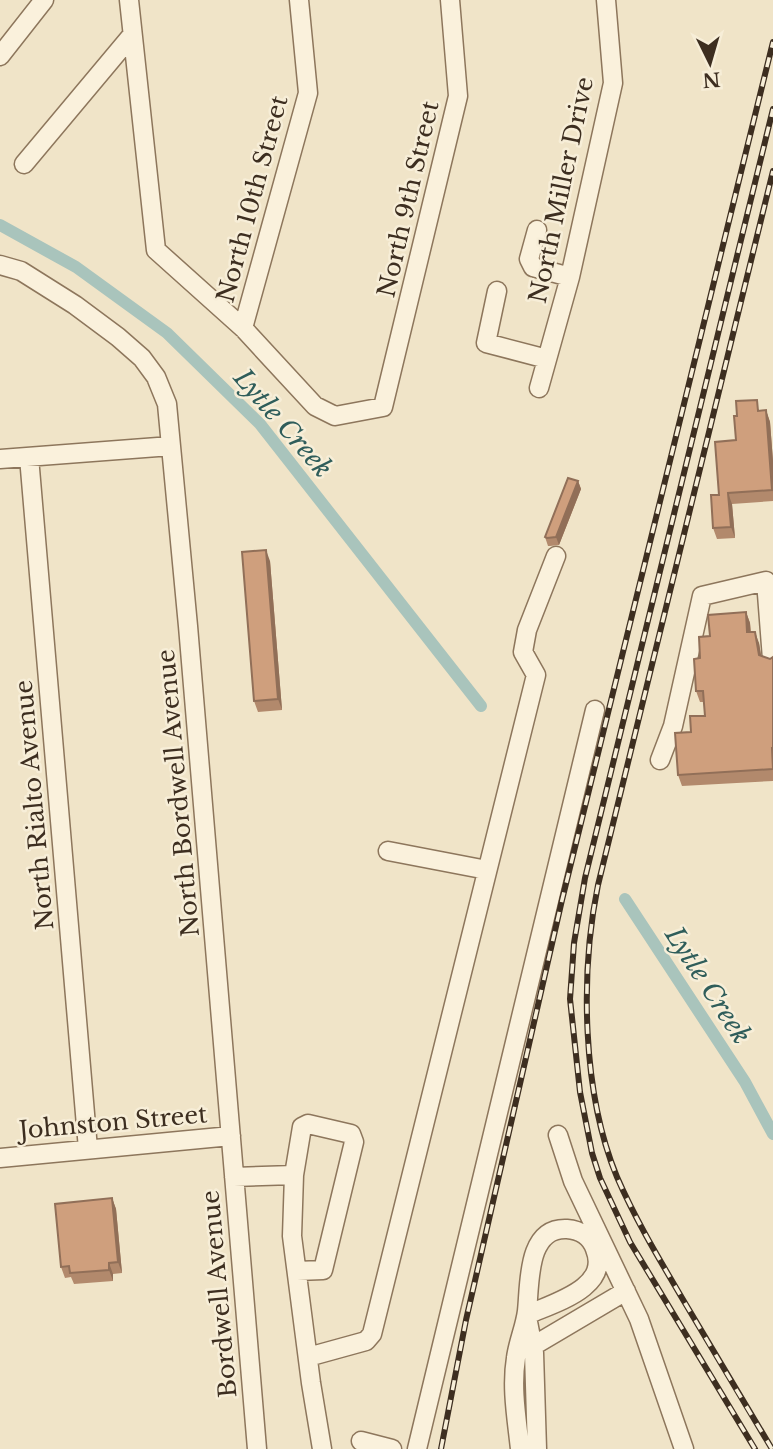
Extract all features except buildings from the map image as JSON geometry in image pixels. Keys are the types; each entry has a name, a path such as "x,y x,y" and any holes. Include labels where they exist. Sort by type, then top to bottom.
{"street":[{"path":"0,56 44,0"},
{"path":"129,0 156,250 243,328"},
{"name":"North 10th Street","path":"243,328 307,93 299,0"},
{"name":"North 9th Street","path":"243,328 315,406 335,416 383,407 458,96 450,0"},
{"name":"North Miller Drive","path":"539,388 570,277 613,83 606,0"},
{"path":"24,164 132,35"},
{"path":"537,230 529,259 533,267 570,277"},
{"name":"North Bordwell Avenue","path":"0,265 21,271 75,305 118,337 142,358 156,377 167,404 232,1136"},
{"path":"497,291 486,343 547,359"},
{"path":"0,459 171,446"},
{"name":"North Rialto Avenue","path":"29,457 88,1149"},
{"path":"308,1357 366,1341 372,1334 536,675 523,652 527,630 556,555"},
{"path":"660,760 673,726 702,596 766,581 772,659"},
{"path":"417,1449 595,710"},
{"path":"388,851 487,870"},
{"path":"297,1271 323,1270 354,1142 351,1134 308,1124 302,1127 294,1175 292,1219 297,1271 308,1357 322,1449"},
{"path":"558,1135 598,1243 626,1291 642,1328 684,1449"},
{"name":"Johnston Street","path":"0,1157 232,1136"},
{"name":"Bordwell Avenue","path":"232,1136 257,1449"},
{"path":"234,1177 294,1175"},
{"path":"520,1449 515,1405 515,1359 527,1315 530,1268 536,1248 547,1236 562,1229 576,1230 598,1243"},
{"path":"527,1315 586,1286 598,1271 598,1243"},
{"path":"533,1346 626,1291"},
{"path":"527,1315 533,1346 537,1449"},
{"path":"361,1441 393,1449"}],"waterway":[{"name":"Lytle Creek","path":"0,225 76,267 167,333 260,424 481,706"},
{"name":"Lytle Creek","path":"625,899 745,1082 773,1134"}],"railway":[{"path":"441,1449 466,1320 562,900 773,42"},
{"path":"755,1449 630,1242 600,1178 592,1153 580,1092 570,999 574,943 585,878 773,109"},
{"path":"772,1449 658,1257 617,1177 605,1144 597,1108 591,1071 587,994 588,956 598,885 773,171"}]}
